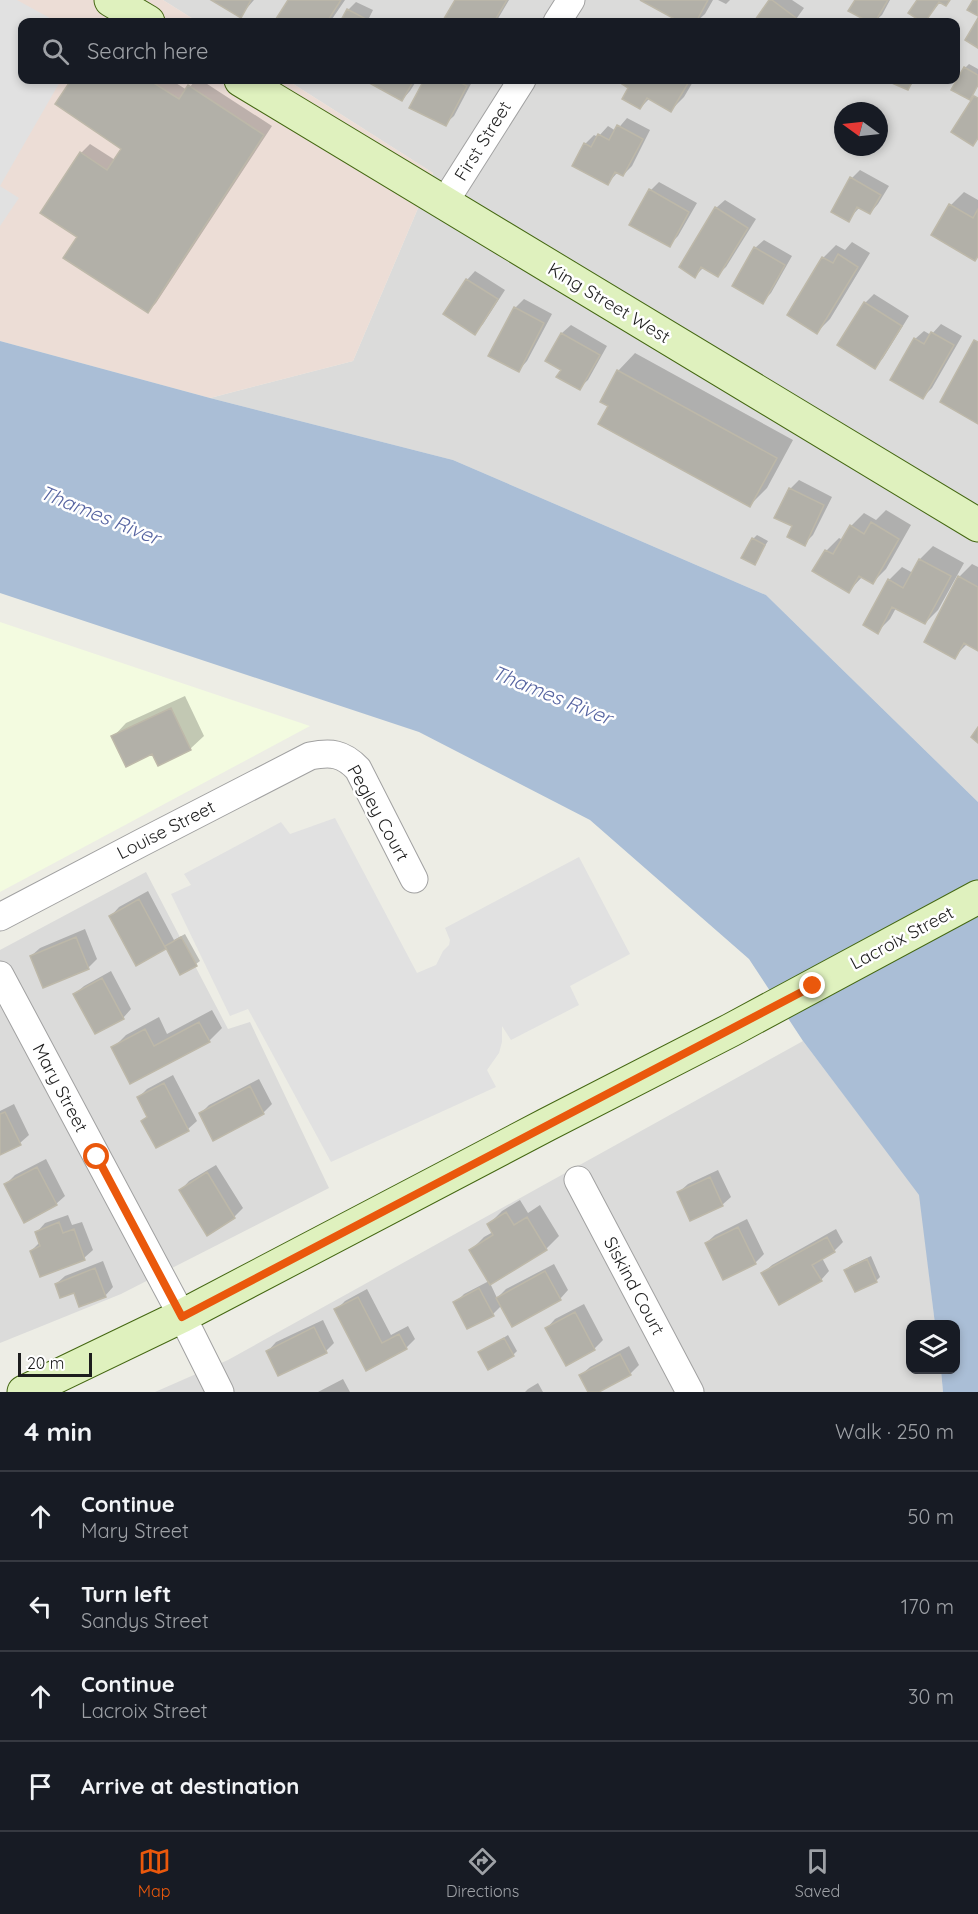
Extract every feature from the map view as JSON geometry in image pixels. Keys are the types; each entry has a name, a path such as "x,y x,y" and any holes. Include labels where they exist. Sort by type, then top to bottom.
{"main road":[{"path":"111,0 141,18"},
{"name":"King Street West","path":"248,84 978,525"},
{"name":"Lacroix Street","path":"24,1392 182,1317 731,1030 978,897"}],"street":[{"path":"560,18 572,0"},
{"name":"First Street","path":"444,203 519,84"},
{"name":"Pegley Court","path":"336,755 349,759 358,769 414,879"},
{"name":"Louise Street","path":"0,917 310,756 336,755"},
{"name":"Mary Street","path":"0,975 220,1392"},
{"name":"Siskind Court","path":"578,1180 690,1392"}],"shaded area":[{"path":"0,0 163,0 192,18 18,18 18,84 293,84 433,173 353,361 210,398 0,341"},
{"path":"0,0 17,0 50,18 18,18 18,84 59,84 0,186"},
{"path":"163,0 978,0 978,802 766,595 453,460 210,398 353,361 433,173 293,84 960,84 960,18 192,18"},
{"path":"0,186 19,198 0,226"},
{"path":"0,622 310,726 0,892"},
{"path":"335,818 417,973 436,965 449,945 450,940 445,928 579,857 630,954 570,986 579,1005 511,1040 502,1026 499,1053 487,1070 496,1087 331,1162 248,1009 230,1016 171,894 191,885 184,874 281,822 290,834"},
{"path":"146,872 228,1029 250,1022 329,1188 121,1294 0,1343 0,950"},
{"path":"803,1041 920,1195 935,1320 906,1320 906,1374 941,1374 943,1392 155,1392 228,1360"}],"water":[{"name":"Thames River","path":"0,341 453,460 766,595 978,802 978,1392 943,1392 941,1374 960,1374 960,1320 935,1320 919,1195 803,1041 749,959 590,820 419,732 0,593"}],"building":[{"path":"211,0 251,0 241,18"},
{"path":"288,0 341,0 330,18 277,18"},
{"path":"455,0 507,0 496,18 444,18"},
{"path":"640,0 708,0 698,18 673,18"},
{"path":"769,0 772,0 796,18 756,18"},
{"path":"855,0 888,0 877,18 861,18 848,11"},
{"path":"917,0 950,0 946,6 939,2 928,18 916,18 908,13"},
{"path":"973,0 978,0 978,16 967,10"},
{"path":"347,9 364,18 342,18"},
{"path":"978,18 978,48 965,40"},
{"path":"964,67 978,75 978,85 970,100 951,90 954,84 960,84 960,74"},
{"path":"68,84 155,84 179,99 188,85 264,135 148,313 63,258 77,237 40,213 80,152 107,170 121,149 55,104"},
{"path":"371,84 412,84 402,101"},
{"path":"422,84 463,84 467,86 446,126 409,108"},
{"path":"622,84 688,84 671,112 647,98 640,109 622,99 628,88"},
{"path":"894,84 911,84 908,90"},
{"path":"974,96 978,98 978,138 973,146 951,132"},
{"path":"617,125 643,139 623,176 615,172 608,185 572,166 584,143 591,147 598,134 609,140"},
{"path":"850,177 881,195 870,214 857,207 849,222 831,212"},
{"path":"649,189 689,212 670,247 629,225"},
{"path":"949,204 973,218 978,209 978,256 975,261 931,235"},
{"path":"715,207 748,228 718,277 701,267 695,278 679,267"},
{"path":"754,247 785,265 763,304 732,286"},
{"path":"838,254 858,267 817,334 787,315 822,257 833,263"},
{"path":"466,279 498,299 475,335 443,314"},
{"path":"864,302 902,326 875,369 837,345"},
{"path":"514,307 544,323 519,372 488,356"},
{"path":"931,332 954,345 923,399 890,380 914,338 924,344"},
{"path":"561,333 600,355 580,390 556,377 561,370 545,361"},
{"path":"974,340 978,342 978,424 940,402"},
{"path":"617,370 777,458 750,507 598,424 608,406 600,402"},
{"path":"789,488 824,505 805,546 787,537 792,526 774,518"},
{"path":"871,522 899,539 873,584 859,576 849,593 812,571 825,550 833,554 850,525 864,534"},
{"path":"752,538 765,545 755,565 741,558"},
{"path":"919,559 951,576 925,624 892,607 878,634 863,625 888,579 903,588"},
{"path":"958,576 978,587 978,651 964,643 955,659 924,642"},
{"path":"171,708 191,750 158,766 152,754 126,767 111,736"},
{"path":"978,727 978,743 971,737"},
{"path":"139,899 166,949 136,966 109,916"},
{"path":"76,937 89,969 43,988 30,956"},
{"path":"181,937 197,966 180,975 165,946"},
{"path":"102,978 124,1019 95,1034 73,994"},
{"path":"199,1022 210,1042 130,1084 111,1047 145,1029 154,1046"},
{"path":"164,1083 189,1131 156,1148 141,1121 147,1117 137,1097"},
{"path":"250,1086 264,1114 213,1141 199,1113"},
{"path":"5,1112 21,1145 0,1155 0,1114"},
{"path":"37,1167 57,1205 24,1223 4,1184"},
{"path":"207,1172 235,1218 207,1236 179,1190"},
{"path":"710,1177 723,1206 690,1221 677,1192"},
{"path":"506,1212 514,1225 527,1217 547,1250 490,1285 469,1250 493,1235 487,1224"},
{"path":"59,1222 63,1233 74,1229 85,1260 40,1277 30,1251 40,1246 35,1232"},
{"path":"738,1227 756,1264 723,1280 705,1243"},
{"path":"827,1237 835,1252 812,1265 822,1281 779,1305 761,1273"},
{"path":"867,1259 877,1282 855,1292 844,1270"},
{"path":"95,1268 106,1297 79,1307 74,1293 60,1298 55,1284"},
{"path":"545,1271 561,1300 512,1327 496,1298"},
{"path":"479,1288 494,1316 467,1329 453,1302"},
{"path":"358,1297 382,1343 399,1334 407,1349 366,1371 334,1309"},
{"path":"575,1312 595,1350 566,1366 545,1328"},
{"path":"314,1327 327,1353 278,1376 266,1351"},
{"path":"504,1338 514,1356 488,1370 478,1352"},
{"path":"620,1354 631,1375 599,1392 588,1392 579,1375"}],"route":[{"path":"97,1157 182,1317 813,986"}]}
